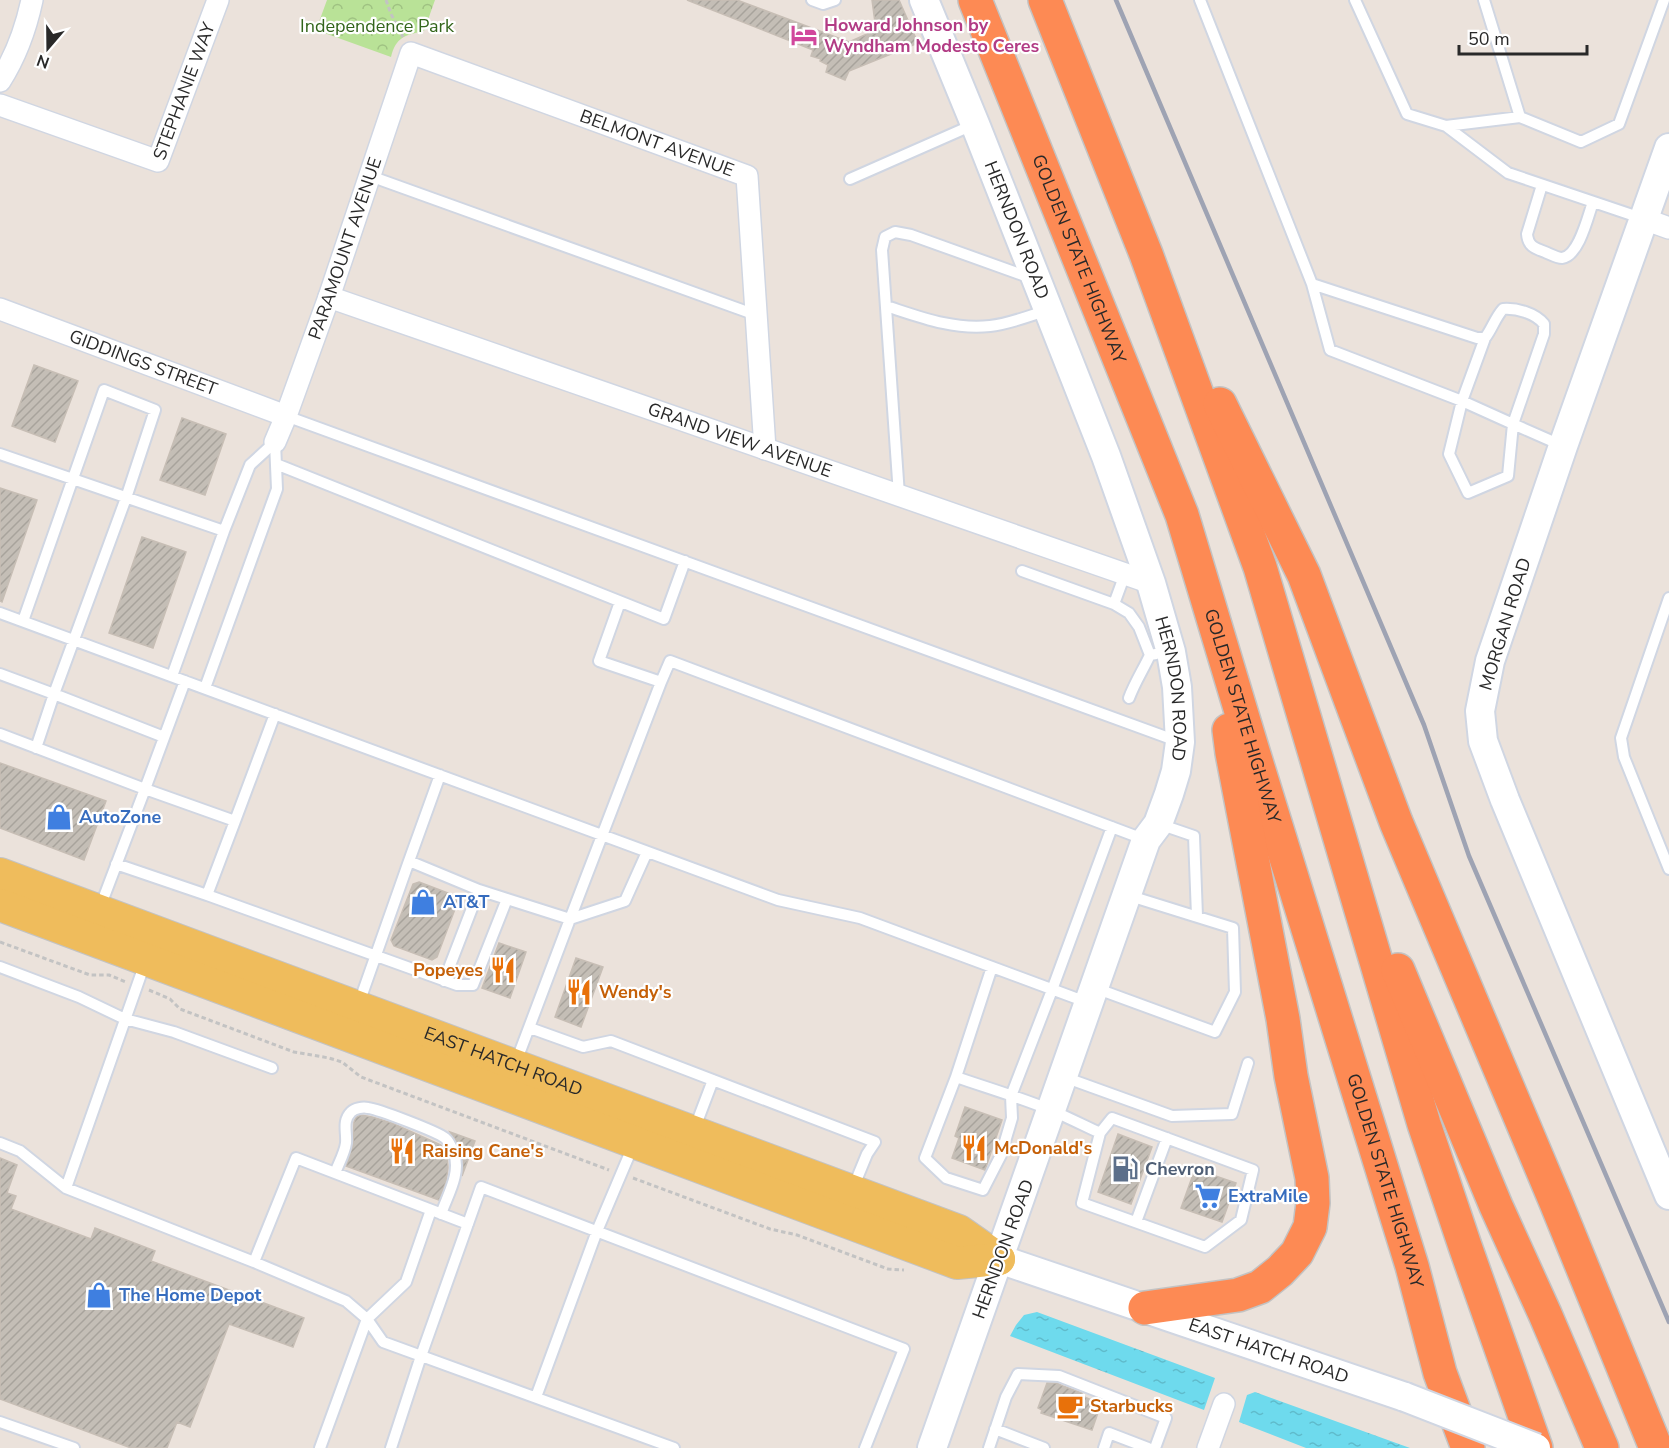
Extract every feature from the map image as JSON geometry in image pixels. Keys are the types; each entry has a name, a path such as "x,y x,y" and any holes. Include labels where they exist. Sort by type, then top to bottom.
{"highway":[{"name":"GOLDEN STATE HIGHWAY","path":"975,0 1178,504 1412,1266 1440,1373 1468,1448"},
{"path":"1045,0 1146,254 1260,567 1424,1124 1536,1448"},
{"path":"1146,254 1304,575 1396,822 1555,1200 1656,1448"},
{"path":"1144,1308 1238,1295 1260,1287 1297,1253 1310,1227 1312,1211 1312,1178 1232,753 1214,622"},
{"path":"1320,774 1434,1058 1602,1448"},
{"path":"1440,1373 1455,1448"}],"main road":[{"name":"EAST HATCH ROAD","path":"0,874 959,1231 999,1259"},
{"name":"EAST HATCH ROAD","path":"0,905 142,973 233,991 957,1263 999,1259"}],"street":[{"path":"0,81 16,49 32,0"},
{"name":"STEPHANIE WAY","path":"0,105 158,161 218,0"},
{"name":"HERNDON ROAD","path":"924,0 1106,456 1160,653 1177,687 1180,742 1176,771 1127,895 932,1448"},
{"name":"PARAMOUNT AVENUE","path":"275,442 370,176 407,45"},
{"name":"BELMONT AVENUE","path":"407,45 747,176 765,449"},
{"name":"MORGAN ROAD","path":"1669,148 1657,224 1563,446 1490,661 1480,711 1484,741 1505,800 1669,1196"},
{"name":"GRAND VIEW AVENUE","path":"328,297 1138,578"},
{"name":"GIDDINGS STREET","path":"0,309 286,416"},
{"name":"EAST HATCH ROAD","path":"999,1259 1405,1397 1536,1448"},
{"path":"1208,1448 1224,1404"}],"lane":[{"path":"812,0 823,4 835,0"},
{"path":"1200,0 1312,284 1330,350 1462,401 1563,446"},
{"path":"1355,0 1407,114 1446,126 1508,173 1657,224"},
{"path":"1484,0 1520,117"},
{"path":"1446,126 1520,117 1581,142 1619,124 1664,0"},
{"path":"850,179 975,124"},
{"path":"370,176 756,315"},
{"path":"1542,185 1527,234 1527,242 1532,248 1561,258 1570,255 1576,248 1593,202"},
{"path":"899,495 882,250 885,237 895,232 911,235 1037,280"},
{"path":"1312,284 1477,338 1485,338"},
{"path":"886,306 946,325 968,327 992,326 1049,310"},
{"path":"1512,308 1538,317 1544,324 1544,334 1513,424 1508,476 1468,493 1449,454 1462,401 1485,338 1503,309 1512,308"},
{"path":"23,621 104,390 156,410 36,748"},
{"path":"286,416 1180,742"},
{"path":"205,688 277,489 275,442"},
{"path":"172,676 250,465 275,442"},
{"path":"0,454 224,531"},
{"path":"276,464 664,619 685,561"},
{"path":"1022,571 1114,604 1129,613 1160,653 1137,678 1129,698"},
{"path":"1114,604 1138,578"},
{"path":"1669,598 1621,738 1624,758 1669,869"},
{"path":"620,602 599,661 661,682"},
{"path":"0,612 778,900 860,918 1052,990 1092,995 1215,1032 1234,992 1233,927 1127,895"},
{"path":"514,1065 670,661 1112,827 1194,836 1197,916"},
{"path":"0,674 164,737"},
{"path":"99,910 185,681"},
{"path":"207,895 275,714"},
{"path":"0,734 235,821"},
{"path":"358,1007 440,775"},
{"path":"992,967 956,1077 925,1158 946,1178 983,1190 1000,1155 1012,1118 1011,1096 1112,827"},
{"path":"409,861 479,890 570,919 625,901 647,852"},
{"path":"116,864 252,909 457,985 473,985 507,899"},
{"path":"444,981 479,890"},
{"path":"0,967 79,997 125,1019 174,1032 272,1068"},
{"path":"66,1188 142,973"},
{"path":"530,1028 583,1047 611,1041 875,1142 867,1154 852,1191"},
{"path":"1063,1077 1172,1116 1232,1114 1248,1063"},
{"path":"956,1077 1052,1111 1100,1134"},
{"path":"693,1132 713,1080"},
{"path":"320,1448 367,1319 406,1282 436,1212 454,1182 457,1166 454,1151 446,1138 440,1134 367,1107 357,1108 351,1112 346,1122 346,1144 335,1173"},
{"path":"1112,1118 1167,1138 1253,1170 1241,1220 1205,1247 1082,1203 1100,1134 1112,1118"},
{"path":"1136,1222 1167,1138"},
{"path":"536,1397 597,1231 634,1142"},
{"path":"0,1143 20,1151 66,1188 346,1301 367,1319 383,1342 674,1448"},
{"path":"254,1262 296,1158 468,1224"},
{"path":"391,1448 481,1187 904,1349 865,1448"},
{"path":"989,1448 1006,1397 1018,1374 1059,1376 1166,1418 1155,1448"},
{"path":"0,1422 74,1448"},
{"path":"995,1429 1044,1448"},
{"path":"1104,1448 1109,1433 1148,1448"}],"path":[{"path":"386,0 407,45"},
{"path":"0,942 90,975 142,973 180,1009 294,1052 342,1062 361,1077 770,1229 797,1234 888,1269 908,1271"}],"green space":[{"name":"Independence Park","path":"327,0 435,0 424,31 402,38 391,57 316,30"}],"water":[{"path":"1037,1312 1215,1378 1204,1410 1010,1336 1024,1315"},
{"path":"1255,1392 1410,1448 1306,1448 1239,1422 1247,1395"}],"building":[{"name":"Howard Johnson by Wyndham Modesto Ceres","path":"687,0 737,0 849,42 876,30 872,0 899,0 918,43 849,71 845,80 826,72 828,65 820,61 821,59 811,56 813,50"},
{"path":"34,365 78,381 55,442 12,426"},
{"path":"182,418 226,434 205,495 160,480"},
{"path":"0,488 37,500 2,602 0,601"},
{"path":"142,537 186,552 153,648 109,633"},
{"name":"AutoZone","path":"0,763 106,801 84,860 0,828"},
{"path":"419,882 456,896 458,901 437,957 432,960 394,946 391,940 413,884"},
{"name":"Popeyes","path":"499,943 526,952 510,998 482,988"},
{"name":"Wendy's","path":"576,958 603,967 581,1027 555,1017"},
{"name":"McDonald's","path":"965,1107 1002,1120 985,1170 952,1158 959,1138 955,1136"},
{"path":"361,1115 392,1123 441,1145 447,1155 448,1168 446,1182 439,1200 346,1166 353,1144 354,1122 356,1117"},
{"path":"450,1132 475,1141 462,1176 461,1151"},
{"name":"Chevron","path":"1118,1134 1152,1147 1131,1204 1098,1192"},
{"name":"The Home Depot","path":"0,1158 17,1165 7,1193 16,1196 11,1209 91,1239 95,1228 155,1251 151,1261 304,1318 293,1347 229,1324 190,1427 177,1422 167,1448 131,1448 0,1399"},
{"name":"ExtraMile","path":"1195,1169 1236,1183 1222,1222 1181,1208"},
{"name":"Starbucks","path":"1047,1383 1057,1383 1101,1404 1092,1430 1041,1413 1042,1410 1038,1408"}],"railway":[{"path":"1116,0 1424,725 1469,856 1669,1322"}],"place":[{"name":"Howard Johnson by Wyndham Modesto Ceres","path":"804,35"},
{"name":"AutoZone","path":"59,817"},
{"name":"AT&T","path":"423,902"},
{"name":"Popeyes","path":"503,970"},
{"name":"Wendy's","path":"579,992"},
{"name":"McDonald's","path":"974,1148"},
{"name":"Raising Cane's","path":"402,1151"},
{"name":"Chevron","path":"1125,1169"},
{"name":"ExtraMile","path":"1208,1196"},
{"name":"The Home Depot","path":"99,1295"},
{"name":"Starbucks","path":"1070,1406"}]}
